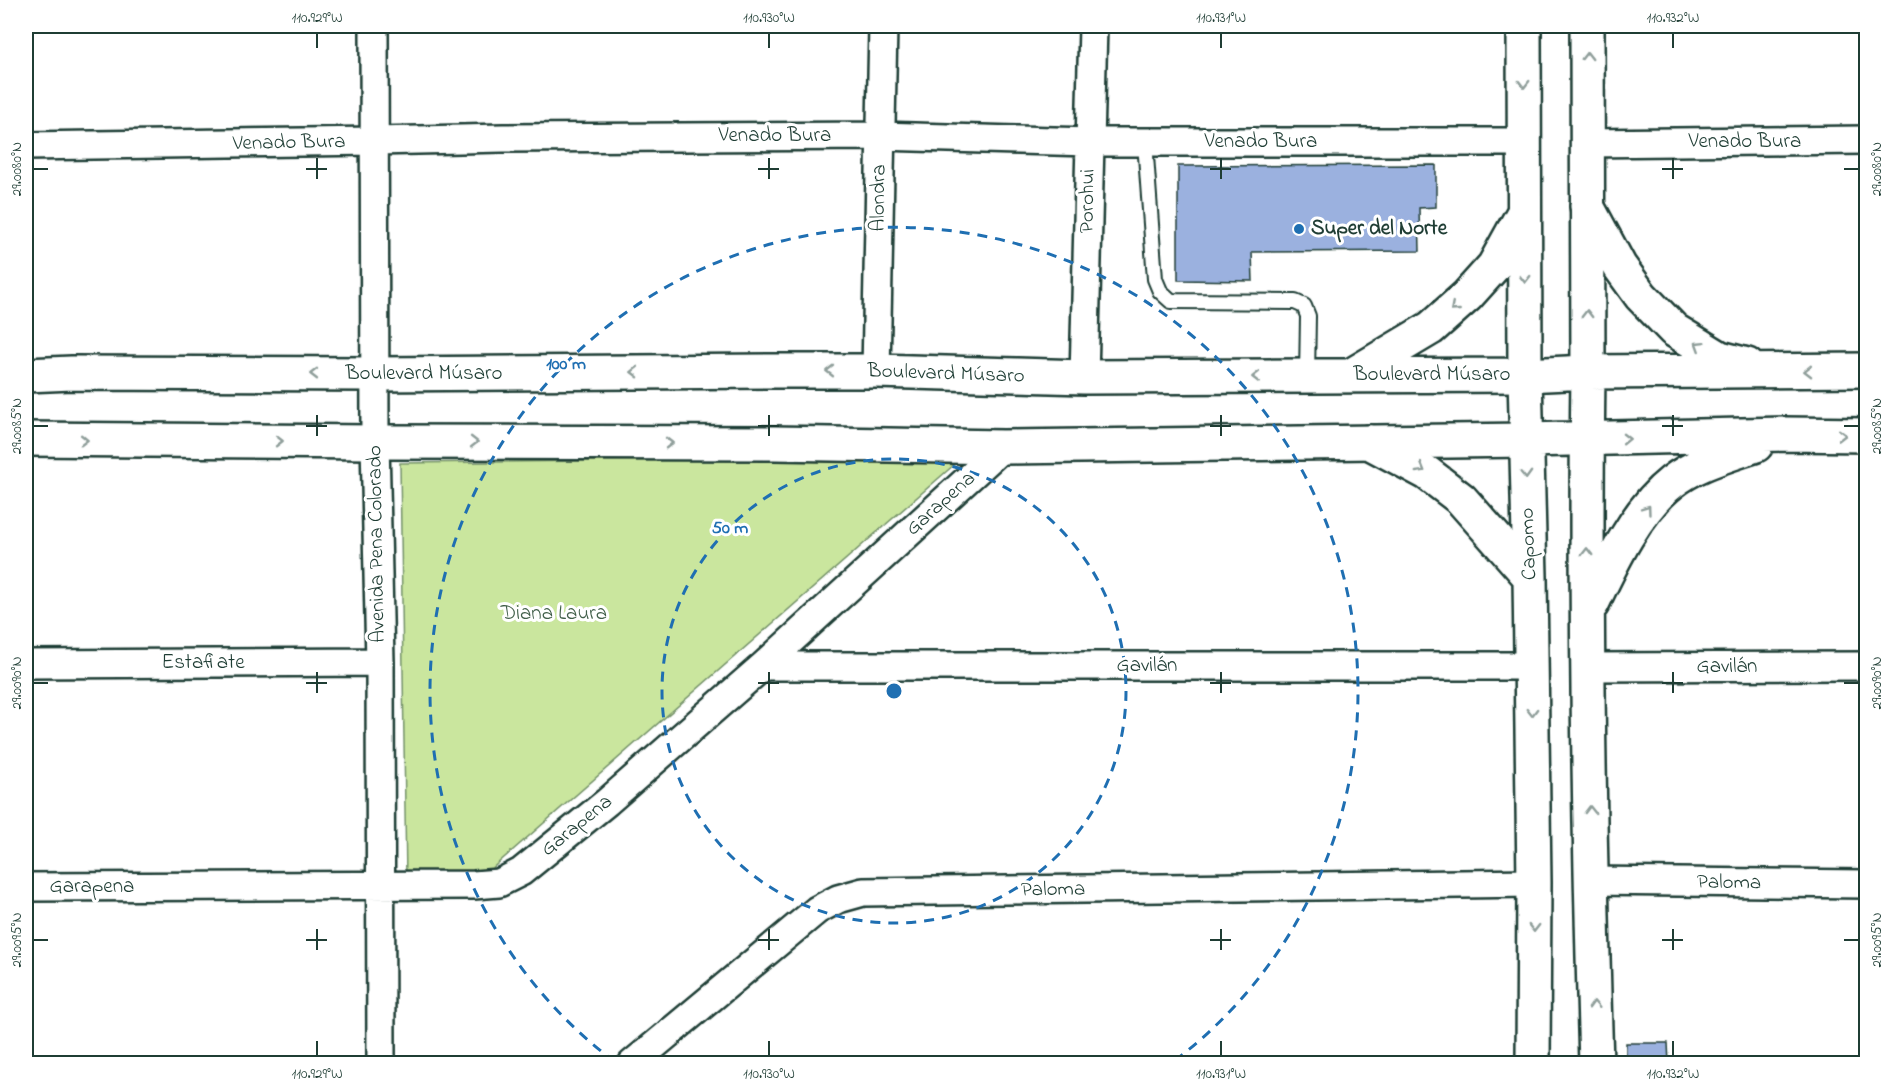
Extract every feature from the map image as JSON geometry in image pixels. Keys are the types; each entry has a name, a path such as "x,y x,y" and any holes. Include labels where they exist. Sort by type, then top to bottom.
{"street":[{"name":"Avenida Pena Colorado","path":"374,26 375,442 380,662 381,1064"},
{"name":"Alondra","path":"876,371 883,26"},
{"name":"Porohui","path":"1084,377 1093,26"},
{"name":"Capomo","path":"1524,26 1525,375 1534,883 1533,1064"},
{"path":"1587,26 1587,614 1596,1064"},
{"name":"Venado Bura","path":"26,146 503,138 880,136 1090,142 1524,142"},
{"name":"Venado Bura","path":"1587,143 1866,140"},
{"path":"1587,206 1620,267 1641,296 1674,330 1720,358 1772,372"},
{"path":"1352,375 1431,328 1467,296 1494,266 1525,211"},
{"name":"Boulevard Músaro","path":"26,375 876,371 1084,377 1307,377 1866,370"},
{"path":"1587,614 1612,561 1628,535 1652,501 1672,482 1700,465 1785,434"},
{"path":"26,439 774,443 1004,447 1785,434 1866,435"},
{"path":"1369,442 1427,472 1461,499 1530,577"},
{"name":"Garapena","path":"26,887 381,886 499,883 521,872 607,802 763,666 1004,447"},
{"name":"Estafiate","path":"26,664 380,662"},
{"name":"Gavilán","path":"763,666 1531,666"},
{"name":"Gavilán","path":"1588,667 1866,666"},
{"name":"Paloma","path":"1591,881 1866,884"},
{"name":"Paloma","path":"632,1064 817,910 838,899 863,892 1534,883"}],"lane":[{"path":"1144,142 1155,279 1160,291 1171,301 1295,302 1304,306 1308,316 1307,377"}],"green space":[{"name":"Diana Laura","path":"963,457 481,878 406,879 400,463"}],"building":[{"name":"Super del Norte","path":"1436,165 1436,207 1419,208 1420,251 1252,252 1253,281 1178,280 1178,166"},
{"path":"1626,1043 1668,1043 1669,1064 1626,1064"}],"place":[{"name":"Super del Norte","path":"1299,229"}]}
